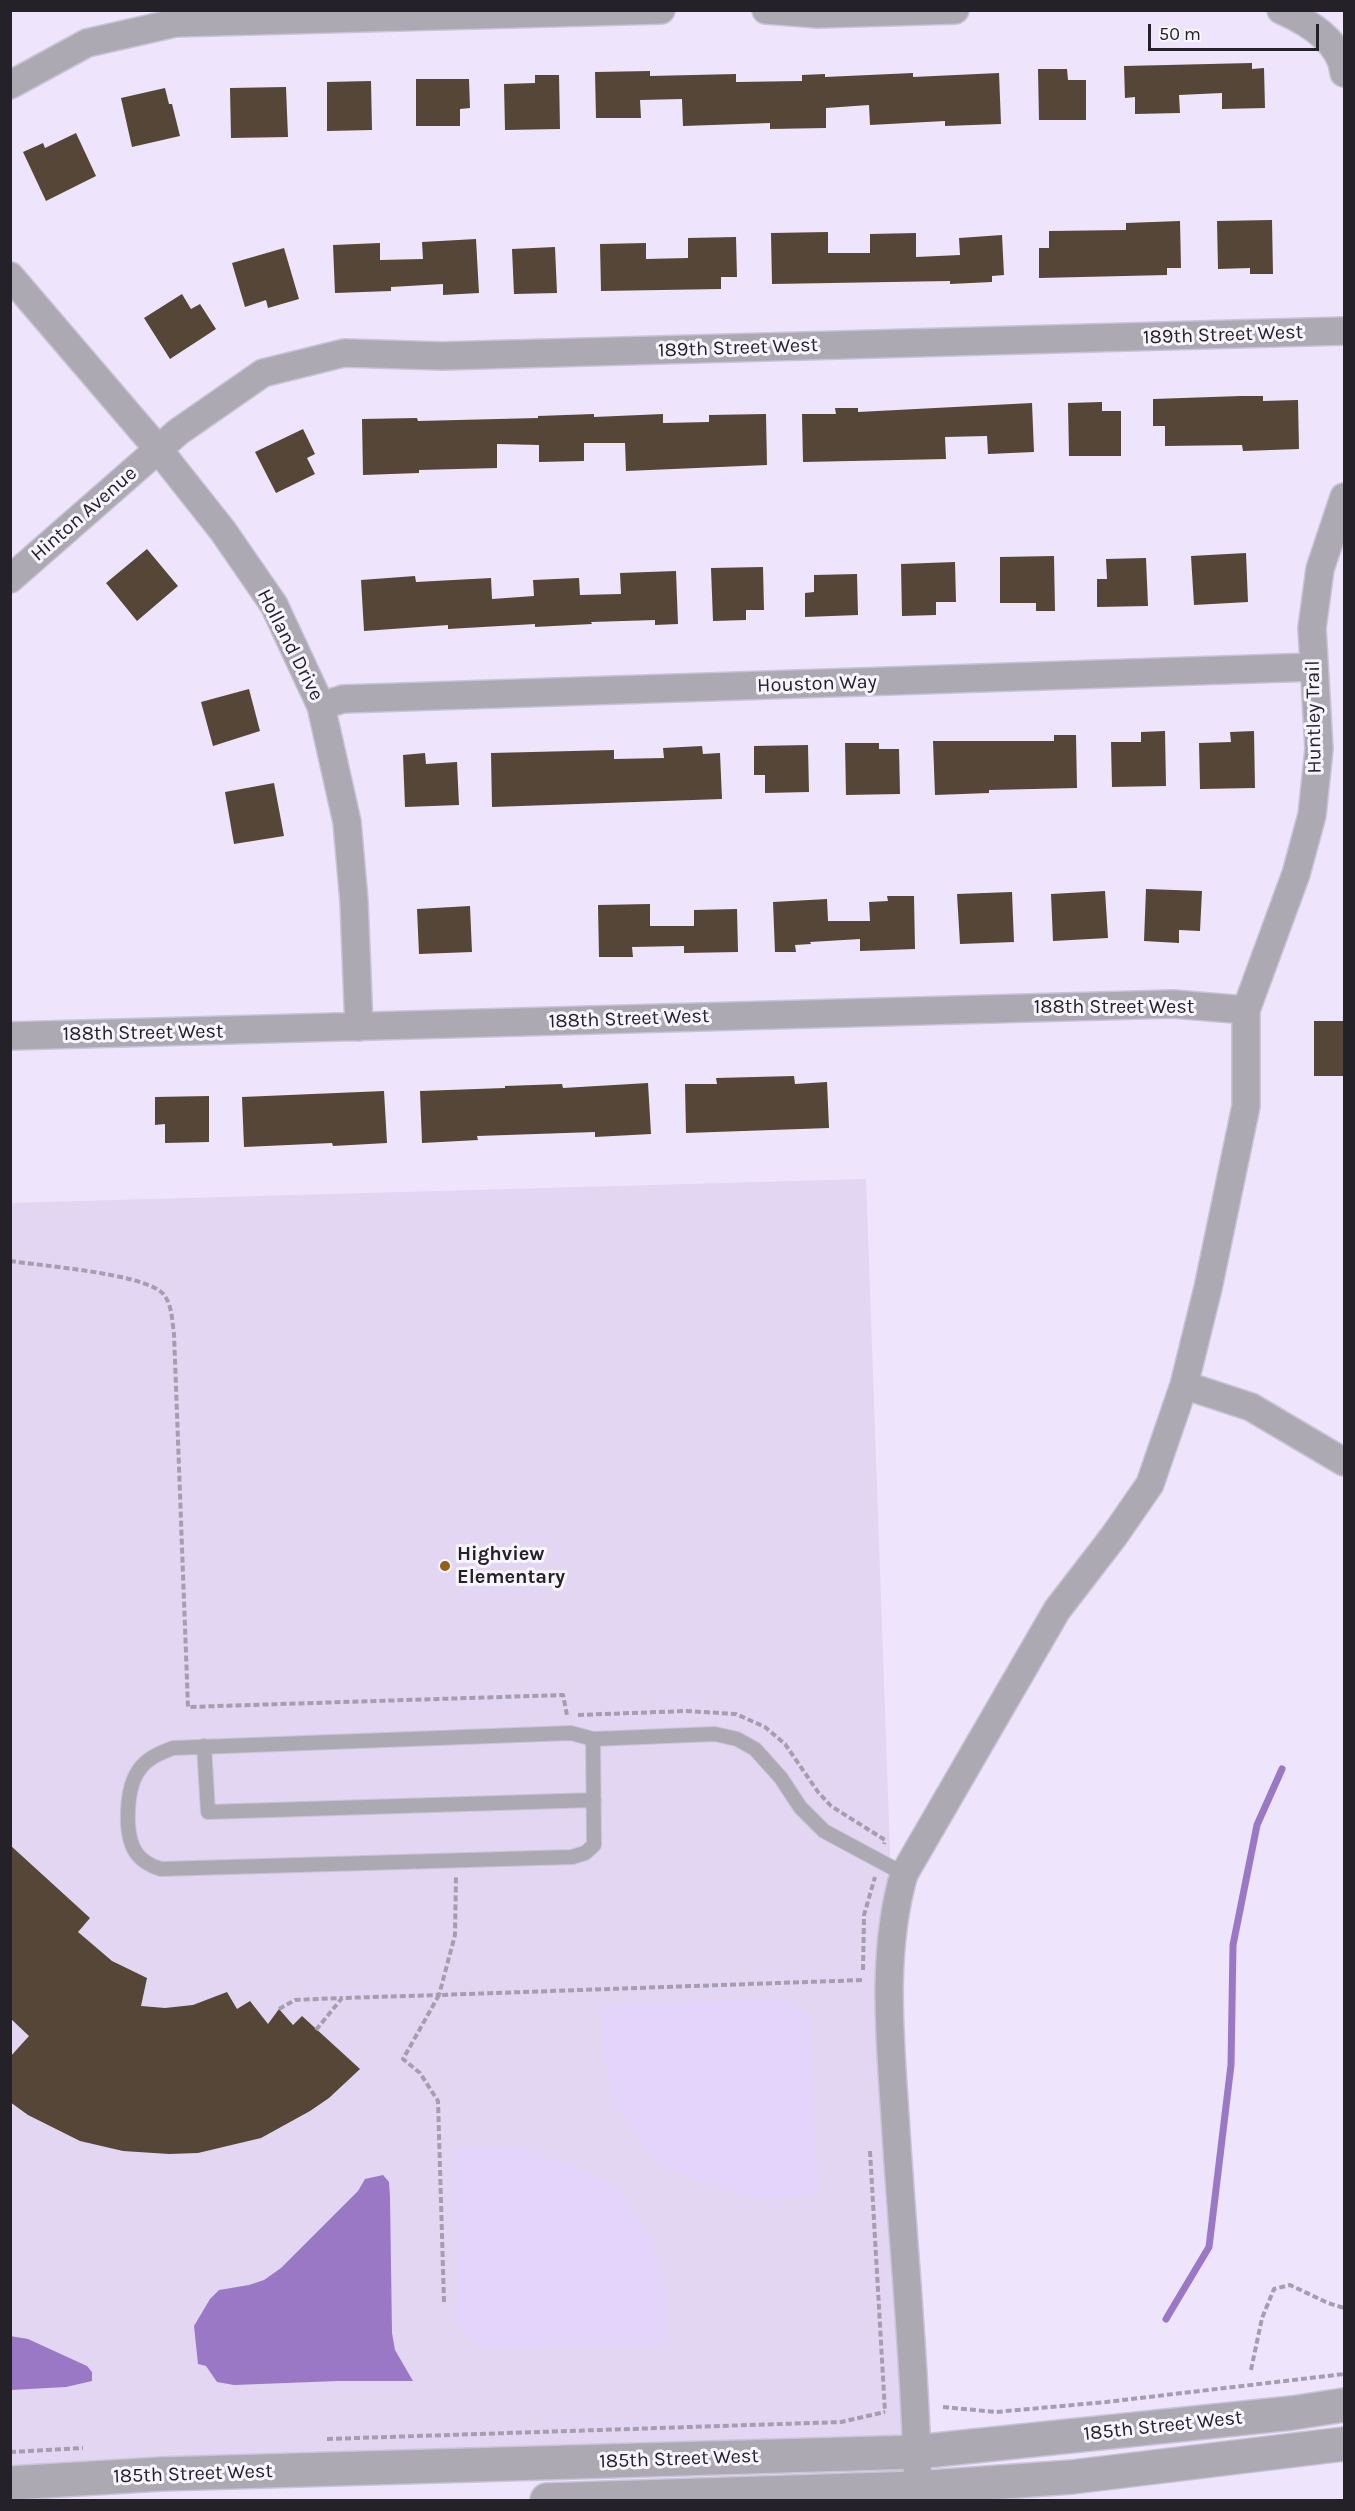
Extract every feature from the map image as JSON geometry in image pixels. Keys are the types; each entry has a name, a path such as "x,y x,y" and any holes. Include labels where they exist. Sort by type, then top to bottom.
{"street":[{"path":"10,85 87,43 175,22 661,10"},
{"path":"766,10 818,14 955,10"},
{"path":"1281,10 1306,21 1331,43 1344,66 1344,73"},
{"name":"Holland Drive","path":"10,276 158,449 223,531 274,605 321,706 347,822 354,902 358,1027"},
{"name":"189th Street West","path":"158,449 178,432 263,373 344,353 442,356 1344,331"},
{"name":"Hinton Avenue","path":"10,579 158,449"},
{"name":"Huntley Trail","path":"917,2494 890,1994 893,1928 898,1894 904,1874 1057,1610 1114,1536 1150,1484 1184,1384 1208,1288 1246,1106 1246,1010 1296,873 1312,815 1319,749 1312,627 1320,570 1344,497"},
{"name":"Houston Way","path":"321,706 343,699 1314,667"},
{"name":"188th Street West","path":"10,1036 1173,1004 1246,1010"},
{"path":"1184,1384 1251,1407 1344,1462"},
{"name":"185th Street West","path":"10,2483 162,2474 916,2451 1292,2413 1344,2405"},
{"name":"185th Street West","path":"547,2500 917,2494 1344,2444"}],"lane":[{"path":"593,1739 594,1845 585,1853 572,1857 177,1870 150,1866 135,1850 131,1837 129,1797 132,1781 148,1760 173,1748 571,1733 593,1739 715,1734 736,1739 755,1749 781,1778 806,1813 824,1831 904,1874"},
{"path":"204,1746 208,1812 594,1800"}],"path":[{"path":"10,1261 129,1279 161,1291 170,1306 174,1334 188,1707 563,1695 566,1715 686,1711 736,1714 765,1727 786,1744 818,1792 831,1806 885,1840 864,1915 863,1992"},
{"path":"444,2302 438,2101 420,2073 404,2059 440,1995 455,1935 456,1861"},
{"path":"279,2009 296,2000 863,1980"},
{"path":"316,2030 342,1998"},
{"path":"870,2147 885,2412"},
{"path":"1251,2370 1262,2318 1274,2289 1290,2285 1344,2308"},
{"path":"943,2407 996,2412 1106,2402 1344,2373"},
{"path":"322,2439 841,2422 892,2410"}],"shaded area":[{"name":"Highview Elementary","path":"866,1179 912,2465 11,2495 10,1203"},
{"path":"786,1998 809,2016 818,2194 758,2199 701,2182 653,2161 617,2109 604,2061 602,2006"},
{"path":"516,2147 572,2165 619,2188 653,2242 665,2290 665,2345 480,2347 458,2328 455,2149"},
{"path":"383,2175 389,2182 390,2197 392,2333 395,2350 413,2381 234,2385 217,2382 206,2366 198,2364 194,2326 210,2299 219,2290 264,2280 281,2268 358,2191 365,2179"},
{"path":"10,2336 28,2339 87,2366 92,2372 92,2381 66,2387 11,2390"}],"building":[{"path":"1252,63 1252,69 1264,68 1265,108 1222,109 1222,93 1179,95 1180,113 1135,114 1135,97 1125,98 1124,66"},
{"path":"1038,69 1067,69 1068,80 1086,80 1086,120 1039,120"},
{"path":"650,71 650,76 736,74 736,82 802,81 802,75 825,74 825,77 913,73 913,77 999,73 1001,124 945,126 945,121 870,125 869,105 826,108 826,128 770,129 770,123 683,126 682,99 640,100 641,118 596,118 595,72"},
{"path":"535,75 559,75 560,129 505,130 504,84 535,83"},
{"path":"416,79 469,79 470,108 460,109 460,126 416,126"},
{"path":"371,81 372,130 327,131 327,82"},
{"path":"286,87 288,137 231,138 230,88"},
{"path":"165,88 169,104 172,104 180,136 132,147 121,98"},
{"path":"76,133 96,176 46,201 23,152 43,143 45,148"},
{"path":"1272,220 1273,274 1250,274 1250,268 1218,269 1217,221"},
{"path":"1180,221 1181,268 1167,268 1167,275 1039,278 1039,248 1049,248 1049,231 1126,230 1126,223"},
{"path":"828,232 828,253 870,253 870,234 916,233 916,257 960,255 959,238 1002,235 1004,275 992,276 992,282 950,284 950,281 772,284 771,233"},
{"path":"736,237 737,277 721,277 721,289 601,291 600,244 646,243 646,259 688,258 688,238"},
{"path":"476,239 479,293 443,295 443,284 391,287 391,291 335,293 333,245 380,243 380,260 423,259 422,242"},
{"path":"555,247 557,293 514,294 512,249"},
{"path":"284,248 299,299 268,308 266,300 245,307 232,263"},
{"path":"182,294 191,309 200,304 216,329 170,359 144,318"},
{"path":"1263,396 1263,401 1298,400 1299,449 1243,451 1242,445 1165,446 1165,426 1153,426 1153,399"},
{"path":"1102,402 1102,411 1121,411 1121,456 1069,456 1068,403"},
{"path":"1032,403 1034,452 988,454 987,436 945,437 946,459 803,462 802,414 836,414 835,408 858,408 858,412"},
{"path":"594,414 594,417 663,414 663,423 709,422 709,415 766,414 767,465 626,471 625,443 584,443 584,461 539,462 539,445 497,444 497,468 419,470 419,473 363,475 362,419 417,418 418,421"},
{"path":"303,429 315,454 307,458 315,474 276,493 255,452"},
{"path":"147,549 178,586 137,621 106,583"},
{"path":"1246,553 1248,602 1194,605 1191,556"},
{"path":"1054,556 1055,611 1036,611 1036,603 1000,603 1000,557"},
{"path":"1146,558 1148,606 1097,607 1097,579 1107,579 1106,559"},
{"path":"955,562 956,602 936,602 936,615 902,616 901,564"},
{"path":"763,567 764,610 746,610 746,620 713,621 711,568"},
{"path":"676,571 678,624 655,625 655,620 535,627 535,624 448,629 448,625 364,631 361,580 415,576 416,582 491,578 492,599 534,596 533,580 579,578 580,595 621,594 620,573"},
{"path":"857,574 858,615 805,617 805,593 814,592 814,575"},
{"path":"249,689 260,731 213,746 201,702"},
{"path":"1165,731 1166,786 1112,787 1111,742 1141,742 1141,732"},
{"path":"1254,731 1255,788 1200,789 1199,743 1231,742 1230,732"},
{"path":"1054,735 1076,735 1077,788 989,790 989,793 935,795 933,741 1054,741"},
{"path":"845,743 879,743 879,749 899,749 900,794 846,795"},
{"path":"808,745 809,792 765,793 765,775 754,775 754,746"},
{"path":"702,746 703,754 720,753 722,799 492,807 491,753 614,750 614,759 664,758 663,748"},
{"path":"425,753 426,764 457,762 459,805 405,807 403,755"},
{"path":"274,783 284,836 234,844 225,792"},
{"path":"1146,889 1202,891 1200,931 1179,930 1179,943 1144,941"},
{"path":"1105,891 1108,938 1053,941 1051,894"},
{"path":"1012,892 1014,942 960,944 957,894"},
{"path":"887,896 914,896 915,949 860,951 860,939 810,942 811,944 795,945 796,952 775,952 773,902 827,899 828,921 870,921 869,902 888,901"},
{"path":"650,904 650,926 694,926 694,910 737,909 738,952 684,953 684,946 632,947 633,957 599,957 598,905"},
{"path":"470,906 472,952 419,954 417,909"},
{"path":"1314,1021 1344,1021 1344,1076 1314,1076"},
{"path":"794,1076 795,1084 827,1082 829,1128 686,1133 685,1084 717,1084 716,1078"},
{"path":"648,1083 651,1134 595,1137 595,1132 477,1136 478,1140 422,1143 420,1091 562,1084 563,1088"},
{"path":"384,1091 387,1143 244,1147 242,1097"},
{"path":"209,1096 209,1142 165,1143 165,1124 155,1125 155,1097"},
{"path":"10,1845 90,1918 78,1932 112,1961 147,1978 141,2006 165,2008 193,2005 227,1992 237,2009 250,2001 268,2024 279,2009 293,2025 302,2016 360,2069 329,2098 261,2138 198,2153 123,2151 80,2141 28,2115 10,2102 10,2057 29,2036 10,2018"}],"waterway":[{"path":"1166,2319 1209,2247 1231,2065 1233,1945 1257,1825 1282,1769"}],"place":[{"name":"Highview Elementary","path":"445,1566"}]}
